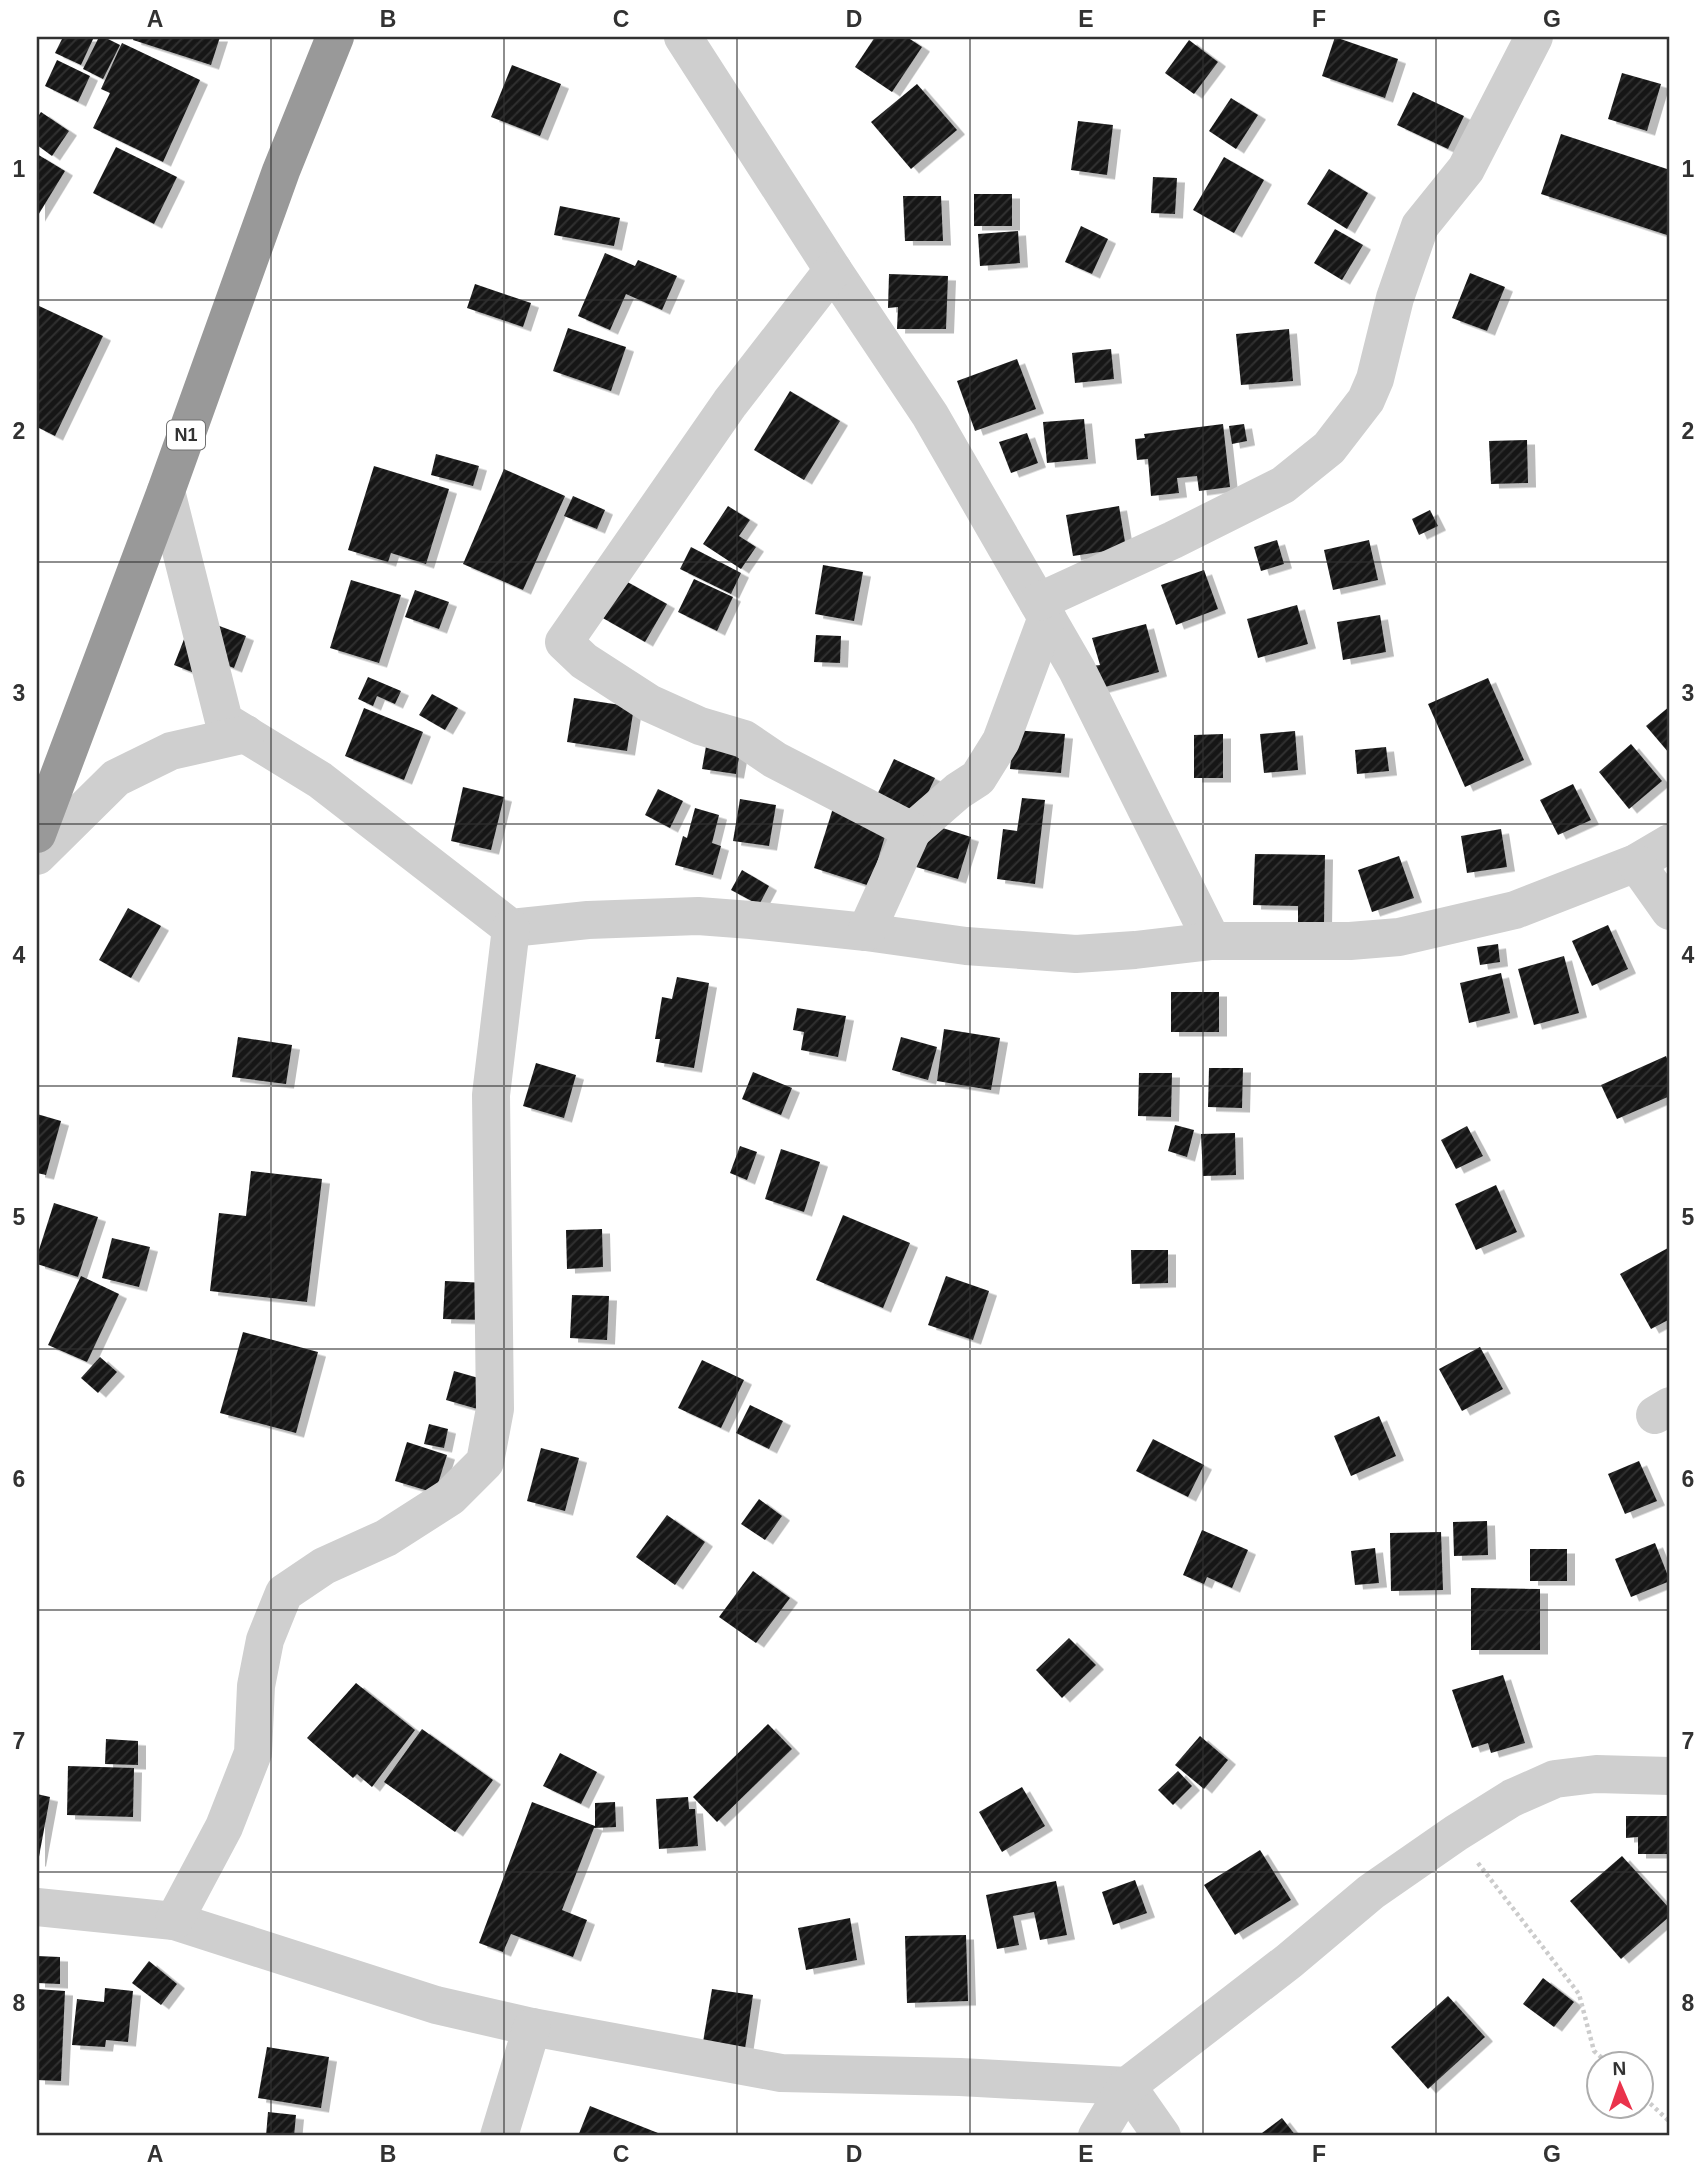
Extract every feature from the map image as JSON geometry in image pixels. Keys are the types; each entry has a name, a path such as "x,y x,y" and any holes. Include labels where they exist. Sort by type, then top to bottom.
{"highway":[{"name":"N1","path":"37,834 166,491 281,171 335,37"}],"street":[{"path":"683,37 930,415 1077,670 1212,941"},
{"path":"866,932 912,831 958,791 978,778 1001,741 1043,609 1283,485 1329,448 1366,400 1375,379 1395,298 1420,226 1466,169 1534,37"},
{"path":"833,270 730,404 564,642 584,661 649,703 700,726 744,739 775,760 912,831"},
{"path":"166,491 224,721 320,780 511,928 588,920 698,916 866,932 965,946 1076,954 1212,941 1350,941 1399,937 1515,909 1636,863 1670,843"},
{"path":"37,856 116,778 171,751 246,734"},
{"path":"1636,863 1670,911"},
{"path":"174,1922 224,1827 253,1753 256,1686 262,1652 284,1593 324,1566 386,1538 450,1497 485,1462 495,1409 491,1095 511,928"},
{"path":"1097,2136 1127,2085 1289,1961 1371,1892 1456,1833 1512,1798 1555,1779 1596,1774 1670,1776"},
{"path":"37,1907 174,1922 436,2005 533,2027 780,2073 960,2077 1127,2085"},
{"path":"499,2136 533,2027"},
{"path":"1127,2085 1162,2136"}],"path":[{"path":"1456,1833 1579,1994 1594,2050"},
{"path":"1654,2107 1670,2122"}],"building":[{"path":"63,37 94,37 81,65 55,53"},
{"path":"99,37 120,45 103,79 83,69"},
{"path":"134,37 220,37 211,65 133,40"},
{"path":"875,37 907,37 922,47 892,92 855,67"},
{"path":"1335,37 1398,59 1385,98 1322,76"},
{"path":"1189,40 1218,62 1194,94 1165,73"},
{"path":"122,43 200,80 163,162 93,128 110,93 101,89"},
{"path":"57,60 90,76 78,102 45,86"},
{"path":"512,65 561,84 540,136 491,117"},
{"path":"1622,73 1661,84 1647,131 1608,119"},
{"path":"917,84 957,130 911,169 871,122"},
{"path":"1413,92 1464,116 1448,149 1397,125"},
{"path":"1231,98 1258,115 1236,149 1209,131"},
{"path":"41,112 69,131 52,156 37,145 37,118"},
{"path":"1078,121 1113,125 1107,175 1071,170"},
{"path":"1561,134 1670,170 1670,236 1541,194"},
{"path":"116,147 177,177 154,224 93,193"},
{"path":"37,154 65,171 37,217"},
{"path":"1224,157 1264,180 1234,233 1193,210"},
{"path":"1329,169 1368,193 1347,229 1307,204"},
{"path":"1153,177 1177,178 1175,214 1151,213"},
{"path":"974,194 1012,194 1012,226 974,226"},
{"path":"903,196 941,196 943,241 905,241"},
{"path":"560,206 620,218 614,246 554,235"},
{"path":"1081,226 1108,239 1092,274 1065,262"},
{"path":"1335,229 1363,245 1342,280 1314,263"},
{"path":"1018,231 1020,263 980,266 978,234"},
{"path":"605,253 635,266 638,260 677,276 662,310 626,294 610,330 578,316"},
{"path":"1470,273 1505,287 1487,331 1452,318"},
{"path":"889,274 948,276 946,329 897,329 898,307 888,308"},
{"path":"475,284 531,303 523,327 467,308"},
{"path":"37,305 103,336 55,436 37,427"},
{"path":"568,328 626,347 611,391 553,371"},
{"path":"1289,329 1293,381 1241,385 1236,334"},
{"path":"1111,349 1114,379 1075,383 1072,353"},
{"path":"1017,359 1036,409 975,431 957,381"},
{"path":"790,391 840,421 804,480 754,450"},
{"path":"1084,419 1088,459 1047,463 1043,422"},
{"path":"1223,424 1230,487 1199,491 1197,476 1177,478 1179,493 1151,496 1148,459 1137,460 1135,439 1145,438 1144,434"},
{"path":"1244,424 1247,441 1232,444 1229,426"},
{"path":"1027,433 1038,463 1011,473 999,442"},
{"path":"1527,440 1528,483 1491,484 1489,441"},
{"path":"436,454 479,466 473,486 431,475"},
{"path":"374,466 449,489 426,564 391,553 388,562 348,550"},
{"path":"504,469 565,496 523,590 463,564"},
{"path":"573,496 605,510 597,529 564,516"},
{"path":"728,506 750,520 739,536 756,547 741,569 703,544"},
{"path":"1119,506 1126,548 1073,556 1066,515"},
{"path":"1430,510 1438,526 1419,535 1412,519"},
{"path":"1277,540 1284,564 1261,571 1254,547"},
{"path":"1369,540 1378,580 1333,590 1324,550"},
{"path":"691,547 741,573 731,594 680,569"},
{"path":"823,565 863,572 854,621 815,614"},
{"path":"1204,570 1218,609 1176,625 1161,585"},
{"path":"622,579 667,604 645,642 601,617"},
{"path":"694,579 733,597 717,631 678,612"},
{"path":"351,580 401,595 379,663 330,648"},
{"path":"415,590 449,602 439,629 405,617"},
{"path":"1297,605 1308,644 1258,658 1247,619"},
{"path":"1380,615 1386,652 1343,660 1337,622"},
{"path":"193,616 246,636 234,668 216,661 210,679 174,665"},
{"path":"1146,624 1159,672 1098,689 1092,666 1100,665 1092,638"},
{"path":"816,635 841,636 840,663 814,662"},
{"path":"368,677 401,691 395,704 377,696 373,706 358,699"},
{"path":"1488,678 1524,760 1465,787 1428,704"},
{"path":"432,694 458,708 445,730 419,715"},
{"path":"574,698 634,707 627,751 567,742"},
{"path":"1670,706 1670,752 1669,753 1646,726"},
{"path":"364,708 423,732 404,780 345,756"},
{"path":"1014,730 1065,734 1061,773 1010,769"},
{"path":"1295,731 1298,770 1264,773 1260,734"},
{"path":"1223,734 1223,778 1194,778 1194,735"},
{"path":"708,735 742,741 736,774 702,769"},
{"path":"1631,744 1662,781 1629,809 1599,772"},
{"path":"1386,747 1389,771 1357,774 1355,750"},
{"path":"894,759 935,778 917,816 876,797"},
{"path":"1573,784 1591,820 1558,835 1540,800"},
{"path":"463,787 504,797 491,850 451,841"},
{"path":"658,789 683,801 670,828 645,815"},
{"path":"1022,798 1045,800 1035,884 997,879 1003,829 1017,831"},
{"path":"740,799 776,805 769,846 733,841"},
{"path":"834,805 889,823 870,886 814,868"},
{"path":"695,808 719,815 712,843 721,846 713,875 675,865 683,836 687,838"},
{"path":"930,824 971,837 958,879 916,867"},
{"path":"1501,829 1507,867 1467,873 1461,836"},
{"path":"1255,854 1325,855 1324,923 1298,923 1298,906 1253,905"},
{"path":"1399,856 1414,898 1372,912 1358,870"},
{"path":"742,870 769,886 759,905 731,890"},
{"path":"128,908 161,926 131,978 99,960"},
{"path":"1608,925 1628,969 1592,986 1572,941"},
{"path":"1498,944 1500,962 1480,965 1477,947"},
{"path":"1564,956 1579,1013 1534,1025 1518,969"},
{"path":"1501,973 1510,1013 1469,1023 1460,983"},
{"path":"677,977 709,983 694,1068 656,1062 660,1039 655,1039 662,997 672,999"},
{"path":"1171,992 1219,992 1219,1032 1171,1032"},
{"path":"797,1008 846,1016 838,1057 801,1050 804,1032 793,1030"},
{"path":"944,1029 1000,1038 991,1090 937,1081"},
{"path":"238,1037 292,1045 286,1084 232,1077"},
{"path":"901,1037 937,1047 928,1080 892,1070"},
{"path":"1666,1056 1670,1065 1670,1096 1617,1119 1601,1085"},
{"path":"536,1063 576,1075 564,1118 523,1106"},
{"path":"1209,1068 1243,1068 1242,1108 1208,1107"},
{"path":"753,1072 792,1088 781,1115 742,1099"},
{"path":"1139,1073 1172,1073 1171,1117 1138,1116"},
{"path":"37,1114 61,1121 46,1175 37,1173"},
{"path":"1175,1125 1194,1130 1187,1157 1168,1151"},
{"path":"1467,1126 1483,1156 1456,1169 1441,1140"},
{"path":"1235,1133 1236,1175 1203,1176 1201,1134"},
{"path":"740,1146 757,1152 747,1180 730,1173"},
{"path":"781,1149 820,1162 804,1212 765,1199"},
{"path":"251,1171 322,1179 307,1302 210,1291 219,1213 246,1216"},
{"path":"1496,1185 1517,1232 1476,1250 1455,1204"},
{"path":"54,1203 98,1217 78,1277 37,1264 37,1256"},
{"path":"843,1215 910,1243 883,1308 816,1280"},
{"path":"602,1229 603,1267 567,1269 566,1230"},
{"path":"112,1238 150,1247 139,1287 102,1278"},
{"path":"1668,1248 1670,1319 1651,1329 1620,1274"},
{"path":"1131,1250 1168,1250 1168,1283 1132,1284"},
{"path":"81,1276 119,1294 87,1362 48,1345"},
{"path":"946,1276 989,1291 973,1340 928,1325"},
{"path":"445,1281 487,1283 486,1320 443,1319"},
{"path":"572,1295 609,1296 607,1340 570,1338"},
{"path":"243,1332 318,1352 296,1433 220,1413"},
{"path":"1480,1347 1503,1389 1462,1411 1439,1369"},
{"path":"100,1357 117,1372 98,1393 81,1378"},
{"path":"702,1360 744,1380 721,1428 678,1408"},
{"path":"454,1371 489,1381 481,1410 446,1400"},
{"path":"750,1405 783,1421 769,1449 736,1433"},
{"path":"1379,1416 1396,1456 1351,1476 1334,1436"},
{"path":"429,1424 448,1429 444,1448 424,1444"},
{"path":"1153,1439 1204,1465 1188,1497 1136,1471"},
{"path":"407,1442 447,1455 435,1493 395,1481"},
{"path":"541,1448 579,1458 565,1511 527,1501"},
{"path":"1639,1461 1657,1501 1625,1514 1608,1474"},
{"path":"759,1499 782,1516 765,1540 741,1524"},
{"path":"667,1515 705,1542 675,1585 636,1557"},
{"path":"1487,1521 1488,1555 1454,1556 1453,1522"},
{"path":"1202,1530 1248,1550 1232,1588 1207,1577 1204,1584 1183,1575"},
{"path":"1441,1532 1443,1590 1391,1591 1390,1533"},
{"path":"1655,1543 1670,1581 1631,1597 1615,1559"},
{"path":"1375,1548 1379,1583 1355,1585 1351,1551"},
{"path":"1530,1549 1567,1549 1567,1581 1530,1581"},
{"path":"753,1571 790,1598 756,1643 719,1617"},
{"path":"1471,1588 1540,1589 1540,1650 1471,1650"},
{"path":"1069,1638 1096,1665 1062,1698 1036,1670"},
{"path":"1503,1675 1525,1743 1491,1753 1488,1743 1472,1748 1452,1690"},
{"path":"356,1683 415,1730 372,1787 357,1774 353,1778 307,1738"},
{"path":"768,1724 792,1749 717,1822 693,1797"},
{"path":"422,1729 493,1780 455,1832 384,1782"},
{"path":"1200,1736 1228,1760 1204,1789 1175,1765"},
{"path":"106,1739 138,1741 138,1765 105,1764"},
{"path":"560,1753 597,1772 581,1804 543,1786"},
{"path":"68,1766 134,1768 133,1817 67,1815"},
{"path":"1178,1771 1192,1786 1173,1805 1158,1790"},
{"path":"1022,1787 1045,1826 1002,1852 979,1812"},
{"path":"37,1794 50,1797 38,1862 37,1862"},
{"path":"688,1797 689,1809 695,1809 698,1846 659,1849 656,1799"},
{"path":"532,1802 595,1826 595,1803 615,1802 616,1827 594,1828 562,1910 587,1920 573,1957 511,1934 503,1952 479,1943"},
{"path":"1626,1816 1670,1816 1670,1877 1667,1854 1638,1854 1638,1837 1626,1838"},
{"path":"1260,1850 1291,1900 1235,1935 1204,1885"},
{"path":"1622,1856 1670,1909 1670,1916 1621,1959 1570,1901"},
{"path":"1135,1880 1147,1913 1113,1925 1102,1892"},
{"path":"1056,1881 1067,1935 1040,1940 1034,1912 1013,1916 1019,1945 997,1949 986,1895"},
{"path":"850,1918 857,1960 806,1970 798,1928"},
{"path":"966,1935 968,2001 907,2003 905,1936"},
{"path":"37,1956 60,1957 60,1984 37,1983"},
{"path":"149,1961 177,1984 161,2005 132,1983"},
{"path":"1543,1978 1574,2002 1554,2027 1523,2004"},
{"path":"105,1988 133,1991 128,2042 106,2040 105,2047 72,2045 77,1999 104,2002"},
{"path":"37,1989 65,1991 61,2081 37,2080"},
{"path":"712,1989 753,1995 745,2049 703,2042"},
{"path":"1448,1996 1485,2037 1428,2089 1391,2047"},
{"path":"267,2047 329,2057 321,2108 258,2098"},
{"path":"590,2106 658,2133 656,2136 578,2136"},
{"path":"268,2112 296,2115 294,2136 266,2136"},
{"path":"1282,2118 1296,2136 1258,2136"}]}
